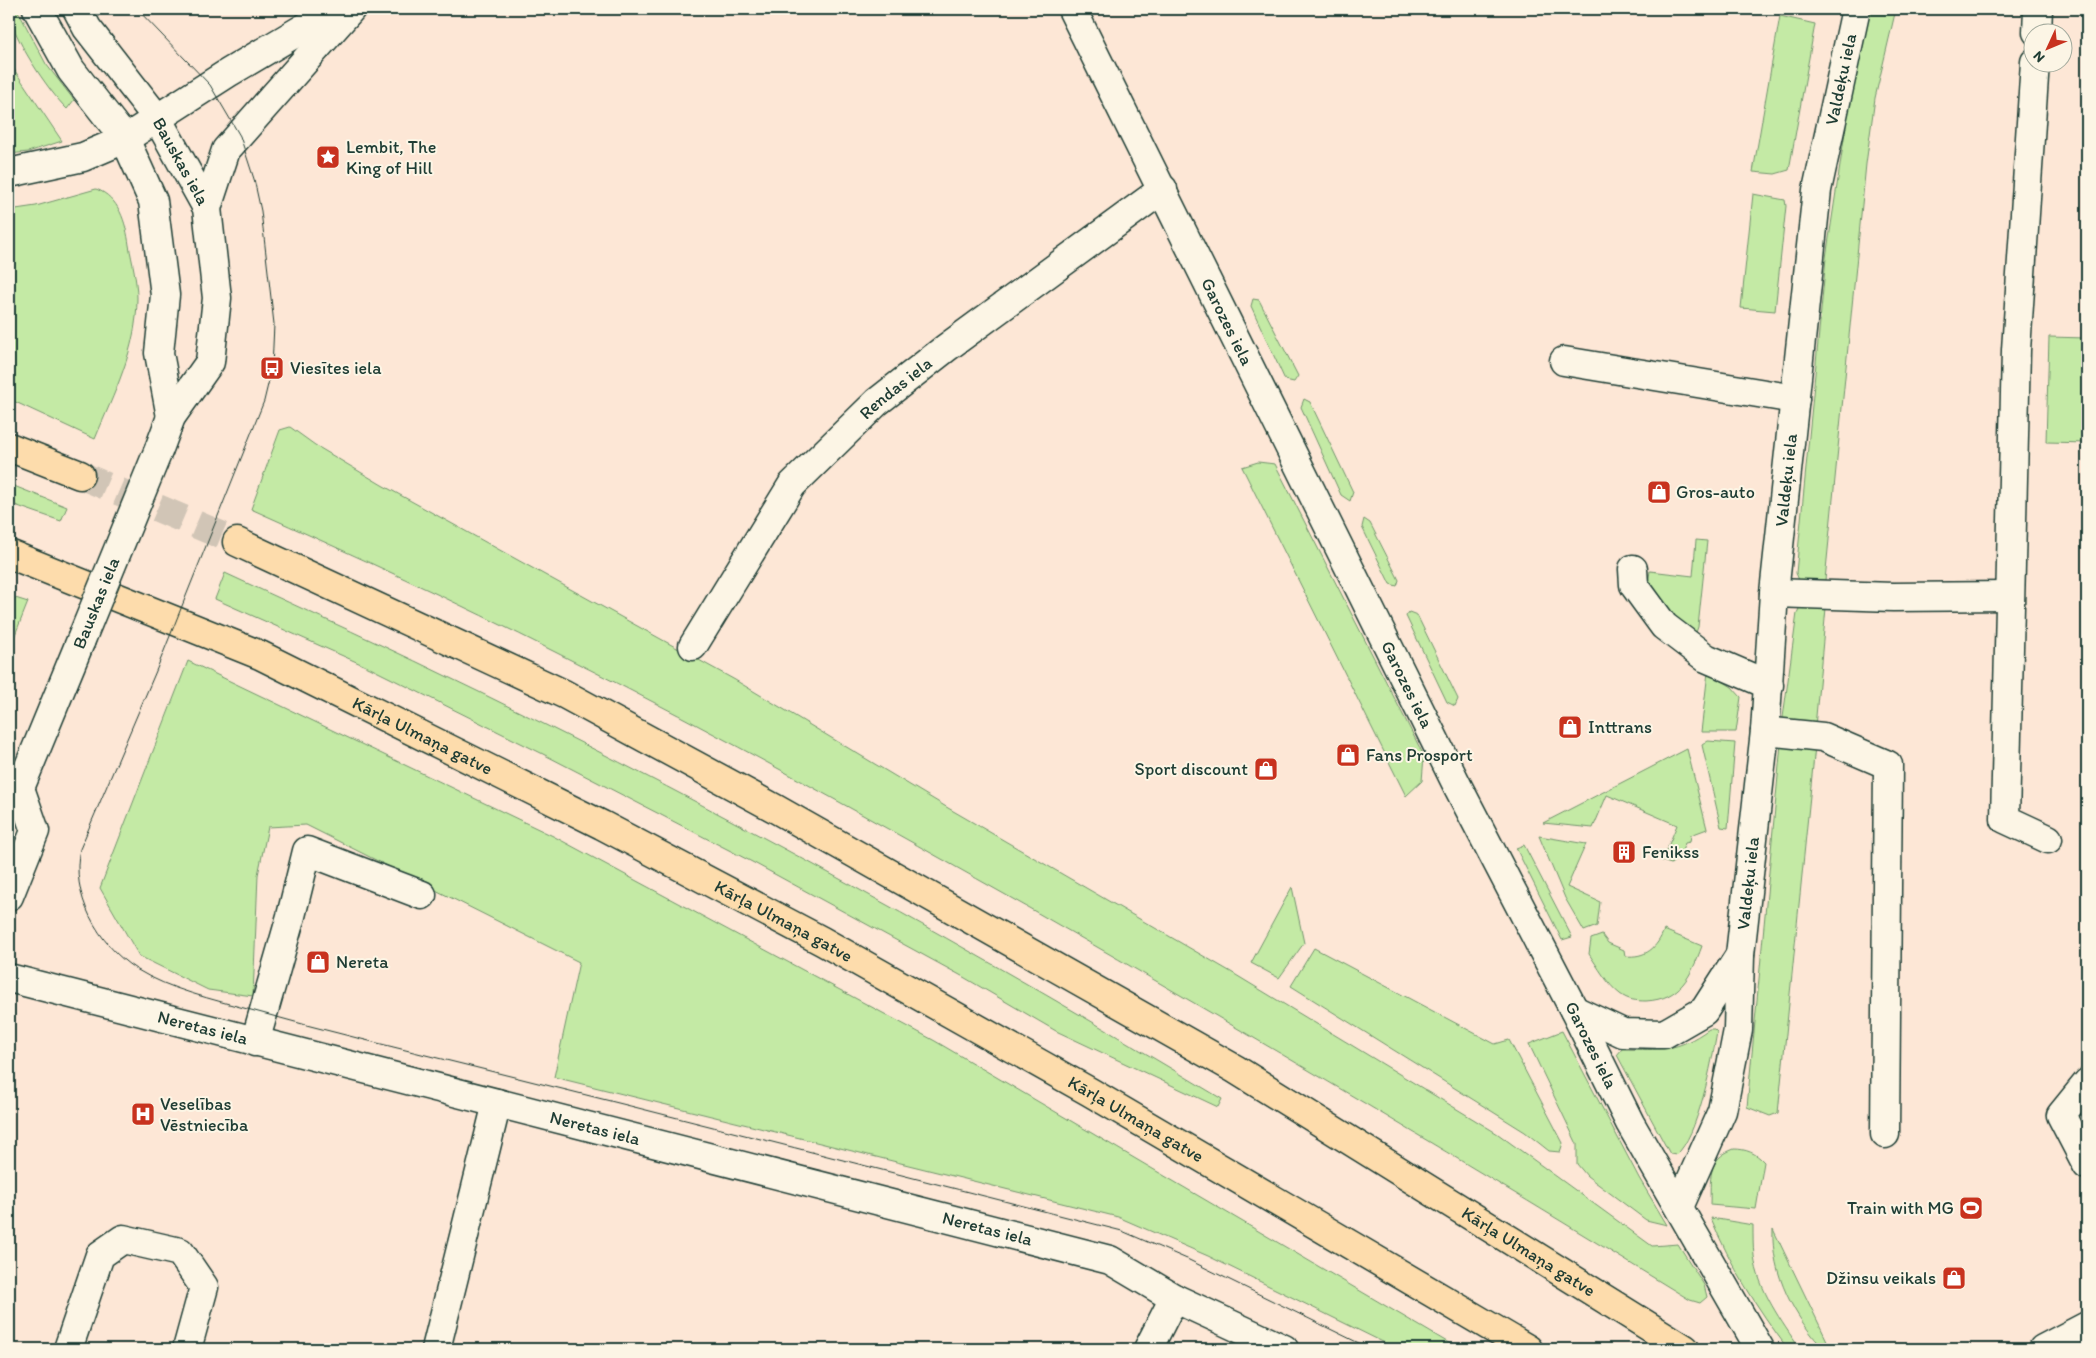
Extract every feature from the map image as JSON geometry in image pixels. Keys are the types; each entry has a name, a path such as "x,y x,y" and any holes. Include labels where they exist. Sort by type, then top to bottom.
{"highway":[{"path":"9,447 80,475"},
{"name":"Kārļa Ulmaņa gatve","path":"237,542 564,694 785,814 1235,1069 1685,1349"},
{"name":"Kārļa Ulmaņa gatve","path":"9,554 260,656 602,824 822,941 1090,1092 1528,1349"}],"street":[{"path":"37,9 71,70 125,139 153,201 165,295 159,353 171,417"},
{"name":"Bauskas iela","path":"9,896 34,831 12,789 81,640 171,417 210,362 217,298 207,208 157,118 87,28 77,9"},
{"path":"9,173 83,157 125,139 228,73 336,9"},
{"path":"207,208 226,150 351,9"},
{"name":"Garozes iela","path":"1072,9 1458,786 1630,1123 1760,1349"},
{"name":"Valdeķu iela","path":"1679,1206 1722,1111 1738,1030 1740,955 1765,731 1774,592 1817,190 1856,9"},
{"path":"2037,22 2038,9"},
{"path":"2033,72 2016,350 2005,819 2048,839"},
{"path":"125,139 185,166"},
{"name":"Rendas iela","path":"693,646 792,485 877,402 946,348 1163,190"},
{"path":"1564,361 1795,399"},
{"path":"1633,569 1634,586 1664,626 1706,658 1769,685"},
{"path":"1774,592 1893,597 2009,596"},
{"path":"1765,731 1823,737 1888,765 1885,1134"},
{"path":"255,1042 291,916 307,851 422,895"},
{"name":"Valdeķu iela","path":"1574,1010 1623,1033 1664,1034 1704,1012 1740,955"},
{"name":"Neretas iela","path":"9,978 1110,1260 1174,1298 1284,1349"},
{"path":"2087,1083 2062,1115 2087,1165"},
{"path":"436,1349 497,1103"},
{"path":"68,1349 100,1255 123,1239 180,1252 204,1287 187,1349"},
{"path":"1148,1349 1174,1298"},
{"path":"2043,1349 2087,1326"}],"green space":[{"path":"9,9 17,9 46,64 74,100 67,109 50,90 31,62 16,32"},
{"path":"1868,9 1896,9 1875,98 1866,164 1825,580 1799,580 1796,573 1826,258 1847,119"},
{"path":"1780,16 1815,24 1789,170 1775,174 1753,172"},
{"path":"9,62 62,141 28,152 9,154"},
{"path":"96,189 110,198 120,212 128,237 137,298 136,317 129,353 117,388 95,439 9,399 9,210 36,206"},
{"path":"1753,194 1785,200 1786,206 1775,311 1741,308"},
{"path":"1253,299 1259,300 1298,376 1294,382 1285,380 1251,306"},
{"path":"2049,337 2087,338 2087,443 2046,442"},
{"path":"1304,399 1310,402 1353,492 1350,501 1341,495 1301,407"},
{"path":"290,427 315,445 382,485 735,680 948,808 1231,972 1498,1134 1652,1246 1678,1244 1704,1285 1707,1297 1700,1303 1690,1300 1528,1201 1201,1007 1036,912 739,747 481,615 251,509 280,430"},
{"path":"1258,462 1275,464 1424,756 1422,781 1406,796 1242,467"},
{"path":"9,484 67,507 61,521 9,503"},
{"path":"1364,519 1370,523 1399,580 1397,586 1390,584 1362,527"},
{"path":"1696,540 1707,541 1698,627 1694,638 1673,623 1648,584 1650,571 1693,576"},
{"path":"225,573 477,691 761,836 947,938 1131,1045 1222,1099 1218,1107 1056,1031 960,975 756,864 541,753 370,668 215,599"},
{"path":"9,596 28,602 9,650"},
{"path":"1800,607 1826,608 1815,727 1782,725 1797,613"},
{"path":"1409,612 1417,615 1458,699 1455,706 1447,702 1406,616"},
{"path":"188,661 553,836 935,1041 1459,1349 1397,1349 1208,1256 1118,1217 554,1077 579,962 306,825 268,827 258,875 253,996 208,990 139,956 100,888"},
{"path":"1708,672 1732,687 1741,697 1736,732 1701,732"},
{"path":"1708,741 1735,743 1728,828 1721,827 1702,745"},
{"path":"1781,744 1815,746 1778,1113 1770,1116 1747,1107"},
{"path":"1687,749 1707,829 1691,835 1690,842 1685,843 1680,856 1671,864 1662,861 1677,825 1607,795 1593,828 1543,823"},
{"path":"1539,836 1586,844 1567,887 1600,902 1597,926 1584,931 1565,898"},
{"path":"1524,845 1572,937 1562,940 1516,848"},
{"path":"1292,887 1304,943 1279,978 1251,963"},
{"path":"1664,930 1702,946 1689,976 1676,991 1668,996 1639,1001 1623,996 1615,990 1589,954 1591,939 1602,935 1608,943 1624,950 1625,956 1639,955 1654,947"},
{"path":"1314,948 1495,1044 1509,1040 1563,1143 1560,1152 1549,1151 1525,1132 1291,986"},
{"path":"1709,1029 1714,1029 1717,1032 1703,1098 1684,1146 1676,1155 1670,1154 1617,1055 1622,1049 1647,1050 1677,1046 1698,1037"},
{"path":"1562,1031 1639,1178 1667,1225 1646,1220 1587,1176 1577,1164 1577,1144 1529,1044"},
{"path":"1734,1149 1750,1152 1764,1162 1756,1209 1710,1205 1711,1178 1714,1164 1725,1153"},
{"path":"1711,1218 1753,1225 1754,1256 1760,1281 1772,1305 1800,1349 1788,1349 1766,1318 1745,1286"},
{"path":"1773,1229 1831,1349 1824,1349 1813,1337 1786,1294 1776,1262 1773,1246"}],"tunnel":[{"path":"80,475 237,542"}],"tram line":[{"path":"137,9 210,85 240,136 254,179 261,211 274,324 272,368 264,401 156,671 80,849 78,866 83,900 99,932 110,946 122,959 136,969 163,983 206,998 1122,1231 1187,1259 1371,1349"}],"place":[{"name":"Lembit, The King of Hill","path":"328,157"},
{"name":"Viesītes iela","path":"272,368"},
{"name":"Gros-auto","path":"1659,492"},
{"name":"Inttrans","path":"1570,727"},
{"name":"Fans Prosport","path":"1348,755"},
{"name":"Sport discount","path":"1266,769"},
{"name":"Fenikss","path":"1624,852"},
{"name":"Nereta","path":"318,962"},
{"name":"Veselības Vēstniecība","path":"143,1114"},
{"name":"Train with MG","path":"1971,1208"},
{"name":"Džinsu veikals","path":"1954,1278"}]}
